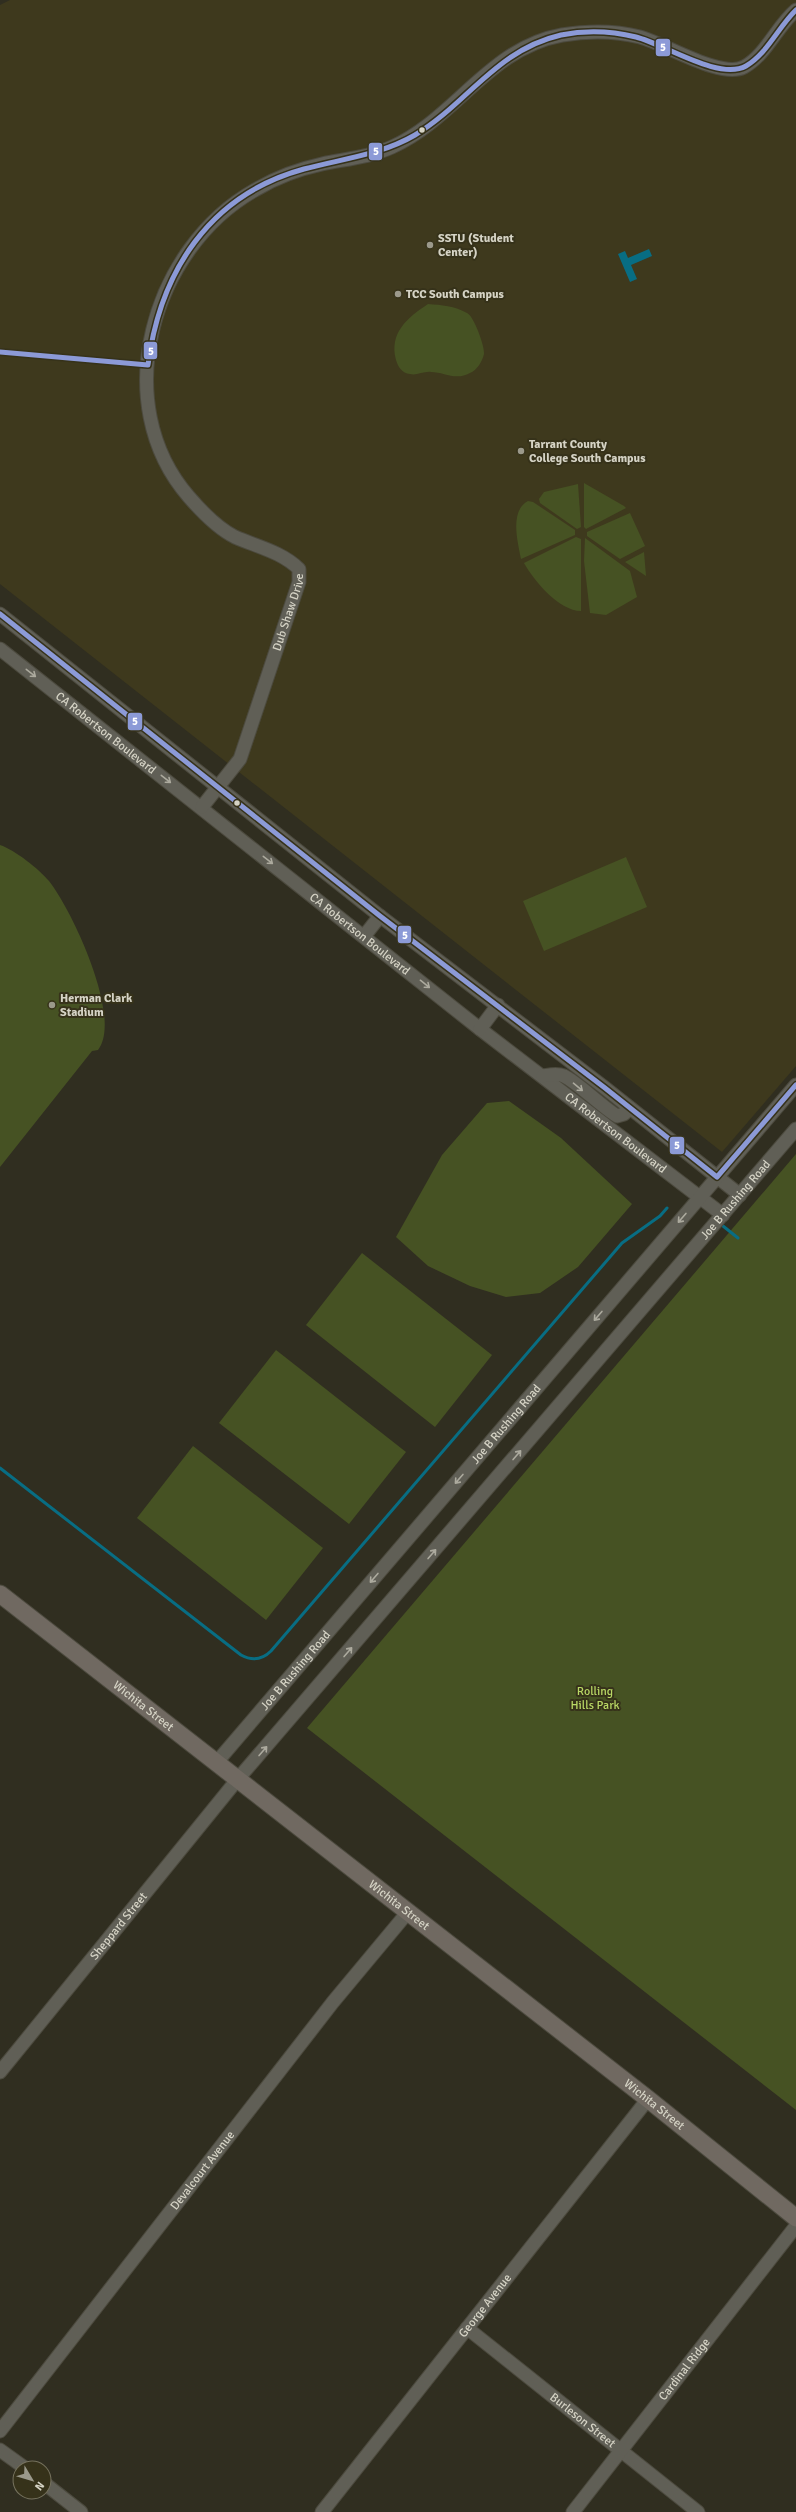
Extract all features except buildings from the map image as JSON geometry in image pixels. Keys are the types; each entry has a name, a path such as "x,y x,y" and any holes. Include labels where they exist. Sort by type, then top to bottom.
{"main road":[{"name":"Wichita Street","path":"0,1594 237,1780 648,2098 796,2218"}],"street":[{"name":"Dub Shaw Drive","path":"202,807 240,759 299,582 299,569 288,558 233,536 213,522 187,495 164,459 156,436 150,411 148,386 151,335 166,287 182,258 206,228 230,206 255,190 285,175 320,164 354,159 392,147 422,130 460,99 491,68 525,48 562,35 620,34 656,42 720,70 734,71 746,66 757,56 796,10"},
{"name":"CA Robertson Boulevard","path":"0,614 380,916 498,1005 740,1195"},
{"name":"CA Robertson Boulevard","path":"0,649 365,935 480,1029 723,1215"},
{"path":"365,935 380,916"},
{"path":"480,1029 498,1005"},
{"path":"543,1076 553,1074 565,1077 602,1107 617,1116 624,1114 630,1108"},
{"name":"Joe B Rushing Road","path":"216,1763 796,1085"},
{"name":"Joe B Rushing Road","path":"237,1780 796,1129"},
{"name":"Sheppard Street","path":"0,2072 237,1780"},
{"name":"Devalcourt Avenue","path":"0,2431 333,2002 408,1912"},
{"name":"George Avenue","path":"322,2512 648,2098"},
{"name":"Cardinal Ridge","path":"573,2512 796,2226"},
{"name":"Burleson Street","path":"467,2328 698,2512"},
{"path":"0,2450 14,2460"},
{"path":"52,2489 81,2512"}],"shaded area":[{"name":"TCC South Campus","path":"10,0 796,0 796,1066 722,1152 0,584 0,5"}],"green space":[{"path":"428,304 453,307 470,315 476,325 484,350 482,360 473,372 460,376 436,372 412,374 403,371 399,367 396,360 395,350 395,342 398,334 413,315"},
{"path":"584,483 626,508 586,529 584,527"},
{"path":"578,484 581,527 577,529 540,503 539,499 544,492"},
{"path":"528,501 533,502 575,530 575,535 521,559 516,528 518,512"},
{"path":"630,513 645,546 620,559 587,536 587,532"},
{"path":"576,537 581,539 581,611 573,610 556,601 534,578 524,563"},
{"path":"585,538 630,571 637,597 606,615 590,613 584,561"},
{"path":"644,552 646,576 625,562"},
{"name":"Herman Clark Stadium","path":"0,845 19,855 45,876 59,895 70,915 92,964 100,990 104,1014 104,1035 98,1050 92,1051 0,1167"},
{"path":"626,857 647,907 544,951 523,901"},
{"path":"509,1101 561,1138 632,1204 578,1267 540,1293 506,1297 470,1286 428,1266 396,1237 442,1155 487,1103"},
{"name":"Rolling Hills Park","path":"796,1154 796,2110 307,1728"},
{"path":"362,1253 492,1355 435,1427 306,1325"},
{"path":"276,1350 406,1452 349,1524 219,1423"},
{"path":"193,1446 323,1548 266,1620 137,1518"}],"water":[{"path":"649,249 652,256 631,265 637,279 630,282 618,254 625,251 628,258"}],"waterway":[{"path":"0,1468 241,1655 253,1659 260,1658 271,1651 622,1243 660,1216 667,1208"},
{"path":"723,1226 738,1238"}],"transit line":[{"name":"5","path":"0,352 148,365 154,331 164,299 178,269 195,242 216,218 241,198 271,181 304,169 375,152 402,142 415,135 434,122 500,65 518,52 538,42 561,35 579,32 618,33 648,41 691,60 707,65 721,69 735,69 746,66 753,61 767,47 796,10"},
{"name":"5","path":"0,614 380,916 605,1088 717,1177 796,1085"}],"place":[{"name":"SSTU (Student Center)","path":"430,245"},
{"name":"TCC South Campus","path":"398,294"},
{"name":"Tarrant County College South Campus","path":"521,451"},
{"name":"Herman Clark Stadium","path":"52,1005"}]}
